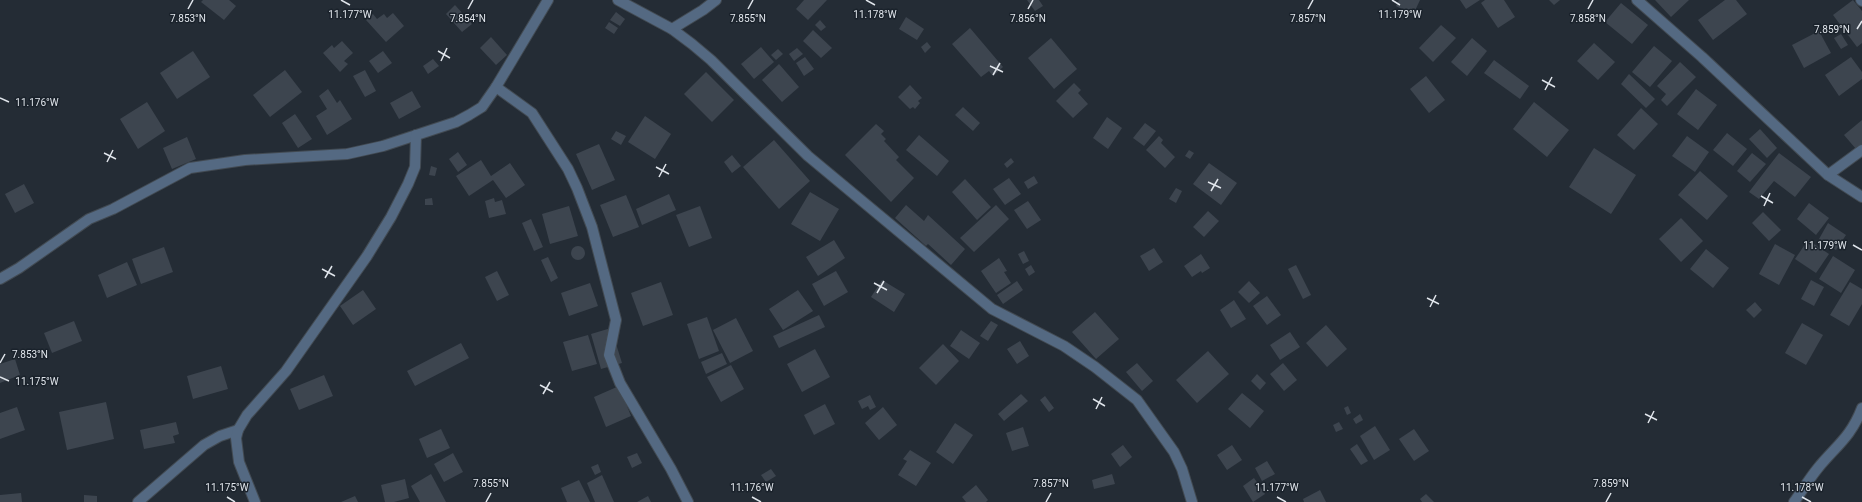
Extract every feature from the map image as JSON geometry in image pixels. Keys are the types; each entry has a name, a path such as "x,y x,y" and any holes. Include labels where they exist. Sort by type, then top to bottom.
{"street":[{"path":"0,279 20,268 89,218 113,209 190,168 244,160 347,154 383,146 456,122 482,107 496,87 548,0"},
{"path":"618,0 672,29 711,60 808,156 992,310 1064,346 1095,367 1137,400 1174,452 1182,469 1192,502"},
{"path":"672,29 704,10 716,0"},
{"path":"1637,0 1707,62 1828,175 1862,197"},
{"path":"496,87 532,113 568,170 577,188 594,235 616,320 609,355 620,383 671,469 688,502"},
{"path":"254,502 239,462 236,438 238,430 247,415 290,366 367,256 391,217 415,167 416,135"},
{"path":"1828,175 1862,150"},
{"path":"1794,502 1818,469 1847,436 1857,422 1862,408"},
{"path":"138,502 204,445 220,436 238,430"}],"building":[{"path":"203,0 229,0 236,6 224,20 201,2"},
{"path":"804,0 827,0 808,20 796,9"},
{"path":"1027,0 1039,0 1043,6 1035,11"},
{"path":"1399,0 1420,0 1413,15 1396,6"},
{"path":"1460,0 1480,0 1466,9"},
{"path":"1485,0 1504,0 1515,17 1498,28 1481,3"},
{"path":"1549,0 1560,0 1554,5"},
{"path":"1655,0 1689,0 1671,17"},
{"path":"1725,0 1736,0 1747,14 1713,40 1698,20"},
{"path":"1853,0 1862,11 1862,43 1857,47 1833,15"},
{"path":"1621,3 1648,25 1632,44 1605,22"},
{"path":"455,5 472,24 462,32 446,14"},
{"path":"616,12 625,19 620,26 610,20"},
{"path":"393,13 404,26 386,42 366,20 373,14 377,19 384,14 387,18"},
{"path":"906,17 924,29 917,40 899,29"},
{"path":"820,20 826,27 821,31 815,25"},
{"path":"609,22 618,28 614,34 605,28"},
{"path":"1441,25 1456,38 1433,62 1419,48"},
{"path":"970,28 1003,67 993,76 989,71 981,77 952,44"},
{"path":"813,30 832,48 821,58 803,41"},
{"path":"1819,31 1831,53 1804,68 1792,45"},
{"path":"1841,34 1848,45 1841,49 1834,38"},
{"path":"491,37 507,55 496,65 480,48"},
{"path":"1051,38 1077,69 1054,89 1028,58"},
{"path":"1472,38 1487,51 1467,76 1451,62"},
{"path":"342,41 353,53 344,61 348,64 340,72 323,53 332,45 334,48"},
{"path":"927,42 931,47 925,53 921,47"},
{"path":"1594,43 1615,62 1598,80 1577,61"},
{"path":"1654,46 1672,61 1650,87 1632,72"},
{"path":"761,47 774,62 754,79 741,64"},
{"path":"797,48 803,54 794,61 789,54"},
{"path":"778,49 783,54 776,60 771,55"},
{"path":"193,51 210,77 177,99 160,73"},
{"path":"383,51 392,63 378,73 369,61"},
{"path":"805,57 814,69 804,76 796,63"},
{"path":"1851,57 1862,72 1862,79 1839,96 1825,75"},
{"path":"433,59 439,66 428,74 423,66"},
{"path":"1494,60 1529,86 1520,99 1484,73"},
{"path":"1680,62 1696,77 1667,106 1661,100 1666,94 1657,86"},
{"path":"779,64 799,87 782,102 762,80"},
{"path":"285,70 302,92 270,117 253,95"},
{"path":"365,70 376,91 365,97 353,76"},
{"path":"706,72 734,100 712,122 684,94"},
{"path":"1629,74 1655,99 1646,108 1621,84"},
{"path":"1426,76 1445,100 1429,113 1410,89"},
{"path":"1074,83 1081,90 1078,93 1088,104 1073,118 1056,101"},
{"path":"910,85 922,98 918,101 920,103 915,109 913,107 910,109 898,97"},
{"path":"328,89 337,103 340,100 352,119 327,135 316,116 327,109 319,96"},
{"path":"1696,89 1717,105 1698,130 1677,114"},
{"path":"412,91 421,107 399,119 390,103"},
{"path":"147,102 165,131 138,149 120,119"},
{"path":"1534,102 1569,130 1547,157 1513,129"},
{"path":"963,107 980,123 973,131 955,115"},
{"path":"1641,108 1658,124 1634,150 1617,135"},
{"path":"295,114 312,139 298,148 282,123"},
{"path":"645,116 671,134 655,159 628,142"},
{"path":"1107,117 1122,128 1108,149 1093,138"},
{"path":"1862,120 1862,156 1844,135"},
{"path":"1145,123 1156,131 1144,146 1133,138"},
{"path":"876,124 884,131 881,134 886,139 884,141 899,157 896,160 914,178 891,202 845,155"},
{"path":"1760,129 1777,148 1767,158 1749,139"},
{"path":"616,131 626,136 621,145 611,139"},
{"path":"1727,133 1747,149 1733,166 1713,150"},
{"path":"919,135 949,161 937,176 906,150"},
{"path":"1159,136 1163,140 1161,143 1175,157 1165,168 1146,150"},
{"path":"1687,136 1709,152 1695,172 1672,156"},
{"path":"187,137 196,159 172,169 163,148"},
{"path":"774,140 810,181 779,209 743,167"},
{"path":"599,144 615,180 592,190 576,154"},
{"path":"1594,148 1636,175 1611,214 1569,187"},
{"path":"1189,150 1194,153 1190,159 1185,156"},
{"path":"458,152 467,165 458,172 449,159"},
{"path":"1752,153 1766,164 1750,182 1737,171"},
{"path":"1779,153 1811,177 1795,197 1774,181 1759,199 1749,192"},
{"path":"732,155 741,166 732,173 724,162"},
{"path":"1011,158 1014,162 1007,168 1004,164"},
{"path":"481,160 491,176 510,163 525,185 506,198 493,180 469,196 456,176"},
{"path":"1209,163 1237,183 1221,205 1193,184"},
{"path":"431,166 437,168 435,176 429,175"},
{"path":"1700,171 1728,196 1707,220 1678,195"},
{"path":"1034,176 1038,183 1028,189 1024,182"},
{"path":"1009,178 1021,194 1005,205 993,189"},
{"path":"965,179 991,207 977,220 952,192"},
{"path":"24,184 34,203 15,213 5,194"},
{"path":"1176,188 1182,191 1176,203 1169,199"},
{"path":"810,192 839,209 820,241 791,224"},
{"path":"669,194 676,210 642,225 636,209"},
{"path":"626,195 639,227 613,237 600,205"},
{"path":"432,198 433,205 425,205 425,199"},
{"path":"494,198 495,202 502,200 506,214 489,218 485,201"},
{"path":"1028,201 1041,220 1027,229 1014,210"},
{"path":"1809,203 1829,218 1816,235 1797,219"},
{"path":"906,205 924,221 928,215 965,249 951,265 928,244 926,246 895,218"},
{"path":"996,205 1009,219 974,252 960,238"},
{"path":"569,206 578,236 550,244 542,214"},
{"path":"700,206 712,238 689,247 676,215"},
{"path":"1208,211 1219,221 1204,237 1193,227"},
{"path":"1763,212 1781,230 1769,241 1752,223"},
{"path":"1681,218 1703,241 1681,262 1659,239"},
{"path":"531,219 543,247 534,251 522,223"},
{"path":"1828,223 1846,235 1836,250 1819,239"},
{"path":"834,240 845,258 818,276 806,257"},
{"path":"1808,240 1829,254 1816,273 1795,259"},
{"path":"1775,244 1795,255 1779,285 1759,274"},
{"path":"575,246 581,246 585,250 585,256 581,260 575,260 571,256 571,250"},
{"path":"164,247 173,272 141,284 132,259"},
{"path":"1154,248 1163,262 1149,271 1140,256"},
{"path":"1706,249 1729,268 1713,288 1690,269"},
{"path":"1024,251 1029,261 1023,264 1018,254"},
{"path":"1201,254 1210,268 1202,273 1201,271 1192,277 1184,266"},
{"path":"1833,256 1855,270 1841,293 1819,279"},
{"path":"548,257 558,278 551,282 541,260"},
{"path":"999,258 1007,271 1004,272 1011,283 996,293 981,271"},
{"path":"127,262 137,285 107,298 98,275"},
{"path":"1031,265 1035,272 1029,276 1025,269"},
{"path":"1296,265 1311,295 1303,299 1288,269"},
{"path":"497,271 509,295 497,301 485,277"},
{"path":"836,271 848,292 824,306 812,284"},
{"path":"882,280 905,294 894,312 871,297"},
{"path":"1811,280 1824,287 1814,306 1801,299"},
{"path":"1017,281 1023,290 1003,304 997,295"},
{"path":"1249,281 1260,293 1249,303 1238,292"},
{"path":"661,282 673,315 643,326 631,293"},
{"path":"1850,282 1862,289 1862,304 1849,326 1830,315"},
{"path":"590,283 598,306 569,316 561,293"},
{"path":"363,290 376,309 353,325 340,306"},
{"path":"798,290 813,311 783,330 769,309"},
{"path":"1267,296 1281,315 1267,325 1253,306"},
{"path":"1234,300 1246,319 1231,328 1220,310"},
{"path":"1755,302 1762,310 1754,318 1746,310"},
{"path":"1095,312 1119,339 1096,359 1072,332"},
{"path":"819,315 825,327 779,348 773,336"},
{"path":"707,317 719,351 699,359 687,324"},
{"path":"736,318 753,351 730,363 713,330"},
{"path":"74,321 82,341 52,353 44,333"},
{"path":"991,321 998,325 988,341 980,336"},
{"path":"1802,323 1823,335 1806,365 1785,353"},
{"path":"1326,325 1347,349 1327,367 1306,343"},
{"path":"611,328 622,363 601,369 591,334"},
{"path":"961,330 980,343 969,359 950,346"},
{"path":"1290,332 1300,347 1280,360 1270,345"},
{"path":"588,335 597,364 572,371 563,342"},
{"path":"1020,341 1029,356 1017,364 1007,349"},
{"path":"461,343 469,358 415,386 407,371"},
{"path":"943,344 959,361 936,385 919,368"},
{"path":"815,349 830,377 802,392 787,364"},
{"path":"1208,351 1229,374 1197,403 1176,380"},
{"path":"722,353 727,364 706,374 701,362"},
{"path":"15,359 20,375 0,383 0,364"},
{"path":"1137,363 1153,381 1142,391 1126,372"},
{"path":"1283,363 1297,380 1284,391 1270,374"},
{"path":"731,365 744,389 721,402 707,377"},
{"path":"221,366 228,389 193,399 187,376"},
{"path":"1257,374 1266,383 1260,390 1251,381"},
{"path":"324,375 333,396 299,410 290,389"},
{"path":"619,386 631,416 606,427 594,397"},
{"path":"1242,393 1264,411 1250,428 1228,409"},
{"path":"1021,394 1028,401 1004,421 998,414"},
{"path":"870,395 876,407 870,410 868,406 862,409 858,401"},
{"path":"1045,396 1054,408 1049,412 1040,400"},
{"path":"106,402 114,439 67,450 59,412"},
{"path":"825,404 835,424 814,435 804,415"},
{"path":"1348,406 1351,413 1347,415 1344,408"},
{"path":"17,407 25,430 0,439 0,413"},
{"path":"883,407 897,425 879,440 865,423"},
{"path":"1360,414 1363,420 1356,424 1353,419"},
{"path":"176,422 179,434 173,436 175,443 144,449 140,430"},
{"path":"1339,422 1343,429 1336,432 1333,425"},
{"path":"955,423 973,435 953,464 936,452"},
{"path":"1375,426 1390,450 1374,460 1360,436"},
{"path":"1023,427 1029,446 1012,451 1006,433"},
{"path":"441,429 450,448 427,458 419,439"},
{"path":"1414,429 1429,451 1414,461 1399,439"},
{"path":"1357,444 1368,461 1361,465 1350,449"},
{"path":"1123,445 1132,457 1120,467 1111,454"},
{"path":"1232,445 1242,460 1227,470 1217,455"},
{"path":"910,450 931,463 916,486 898,475 907,461 903,459"},
{"path":"453,453 463,472 444,482 434,464"},
{"path":"637,453 642,463 632,468 627,457"},
{"path":"1267,461 1275,474 1262,481 1255,468"},
{"path":"598,464 601,472 595,475 591,467"},
{"path":"771,469 776,476 766,482 761,475"},
{"path":"431,474 446,502 420,502 411,486"},
{"path":"1112,474 1115,484 1094,489 1092,480"},
{"path":"602,475 614,502 595,502 587,483"},
{"path":"1254,478 1265,494 1253,502 1243,486"},
{"path":"405,479 409,498 394,502 385,502 381,485"},
{"path":"579,480 590,502 567,502 561,488"},
{"path":"976,485 988,500 986,502 966,502 962,497"},
{"path":"1320,490 1326,502 1304,502 1303,499"},
{"path":"21,493 22,502 0,502 0,495"},
{"path":"1426,494 1434,502 1422,502 1420,499"},
{"path":"84,495 97,496 97,502 84,502"},
{"path":"355,496 358,502 341,502"},
{"path":"648,496 651,502 637,502"}]}
